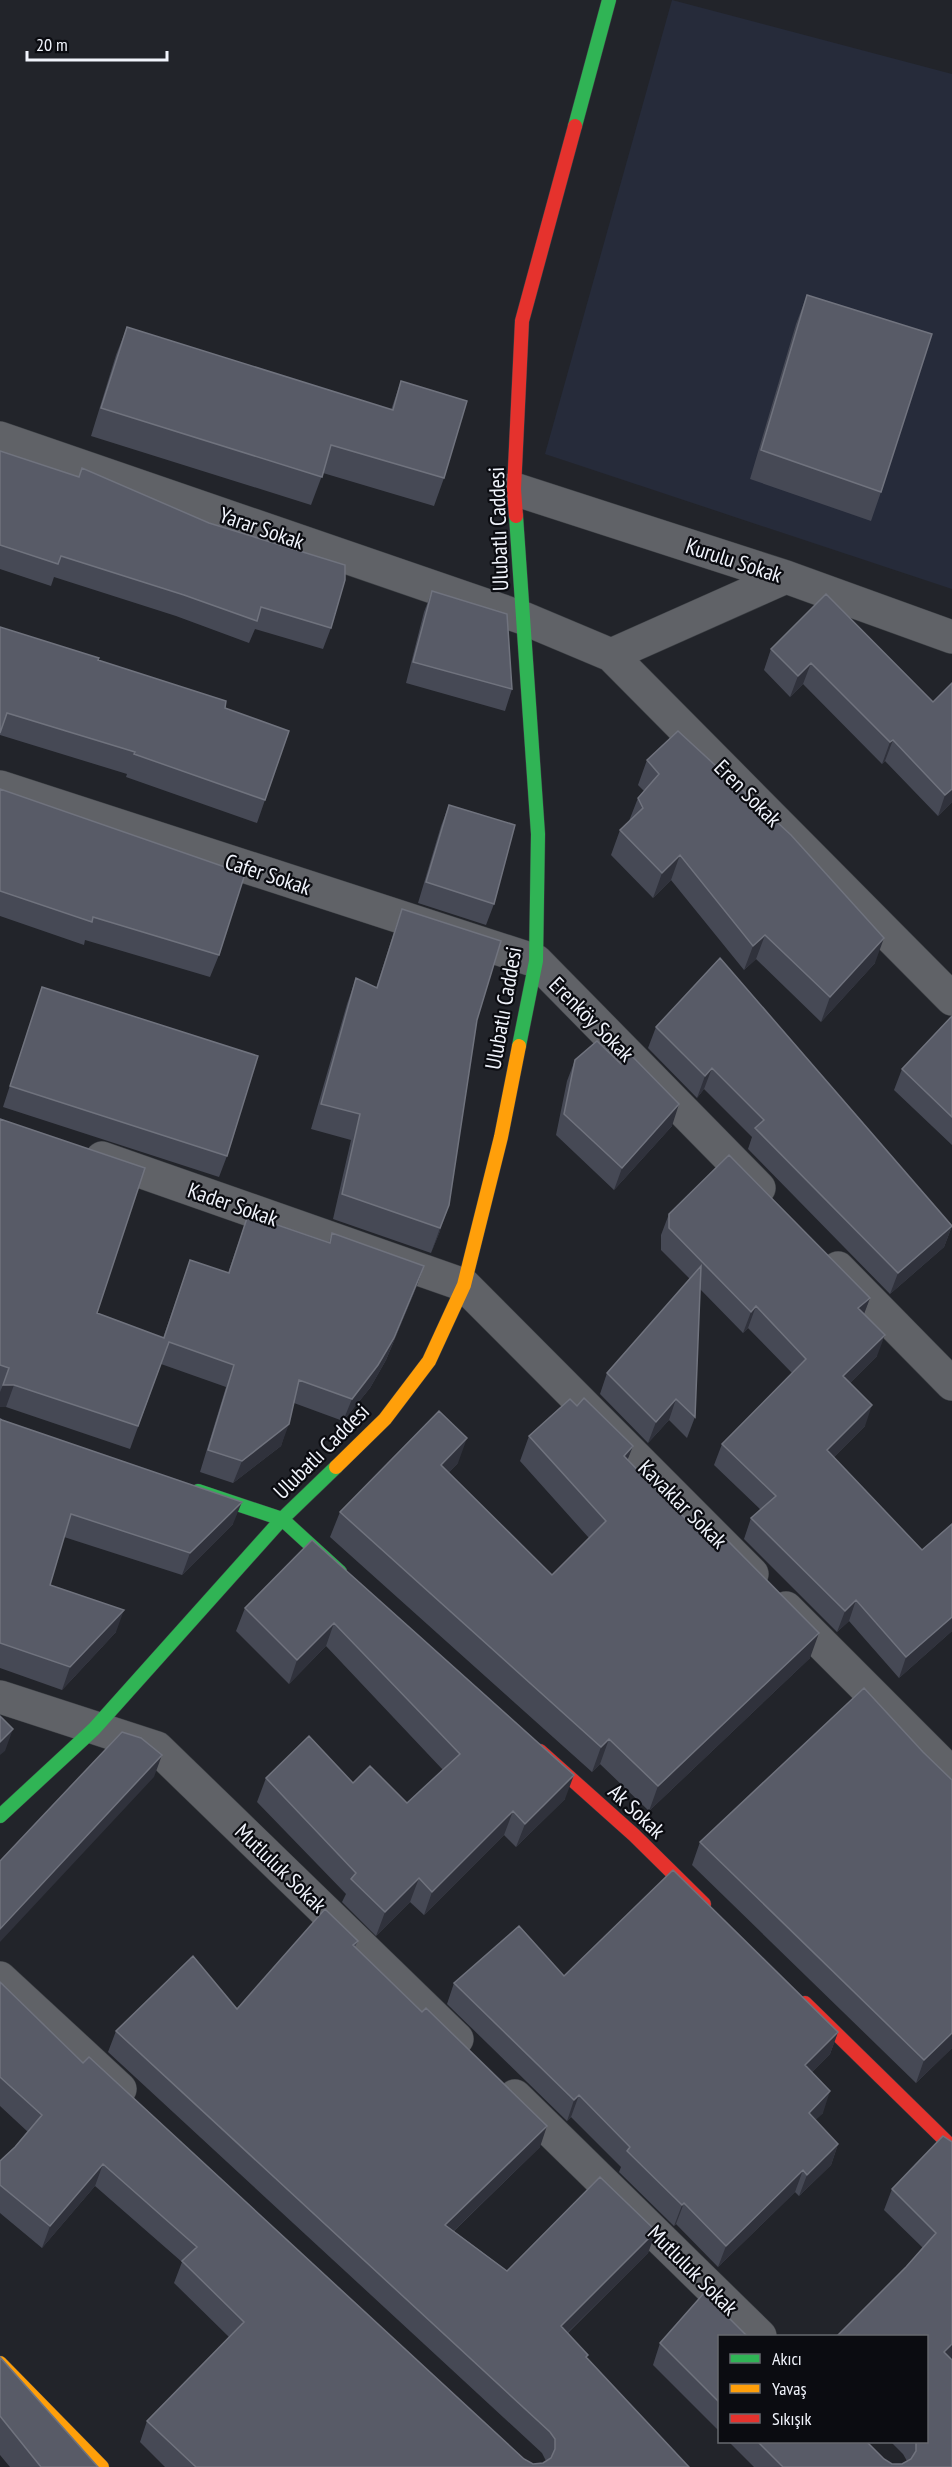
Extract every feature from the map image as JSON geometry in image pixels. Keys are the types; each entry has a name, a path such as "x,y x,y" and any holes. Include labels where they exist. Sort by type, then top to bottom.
{"street":[{"name":"Ulubatlı Caddesi","path":"0,1816 94,1729 282,1519 385,1419 429,1361 464,1286 501,1137 536,961 538,834 514,489 522,321 609,0"},
{"name":"Yarar Sokak","path":"0,438 523,618"},
{"name":"Kurulu Sokak","path":"514,489 786,577 952,637"},
{"path":"611,655 786,577"},
{"name":"Eren Sokak","path":"523,618 611,655 952,999"},
{"name":"Cafer Sokak","path":"0,787 536,961"},
{"name":"Erenköy Sokak","path":"536,961 777,1206"},
{"name":"Kader Sokak","path":"73,1149 464,1286"},
{"path":"819,1249 952,1384"},
{"name":"Kavaklar Sokak","path":"464,1286 952,1774"},
{"path":"180,1485 282,1519 352,1582"},
{"name":"Mutluluk Sokak","path":"0,1697 157,1748 758,2335"},
{"name":"Ak Sokak","path":"528,1741 634,1835 711,1911"},
{"path":"0,1978 140,2107"},
{"path":"797,1995 952,2147"},
{"path":"0,2363 102,2467"}],"shaded area":[{"path":"672,0 952,74 952,589 545,454"}],"building":[{"path":"807,295 932,334 881,492 761,450"},
{"path":"127,327 393,410 401,381 467,401 444,478 331,445 322,477 101,408"},
{"path":"0,451 79,477 82,468 209,523 345,565 345,580 331,628 261,607 257,621 61,556 58,564 0,545"},
{"path":"432,591 507,614 512,689 413,662"},
{"path":"826,594 933,702 952,683 952,789 945,795 893,740 890,742 811,663 798,676 771,649"},
{"path":"0,627 226,701 225,708 289,731 265,800 134,754 135,752 7,713 0,733"},
{"path":"678,731 791,835 884,938 830,997 765,935 753,946 680,855 662,873 620,830 643,808 638,798 659,774 647,760"},
{"path":"0,789 245,874 219,955 93,917 92,922 0,891"},
{"path":"449,805 515,825 494,904 426,882"},
{"path":"402,909 501,941 477,1020 449,1205 440,1228 342,1194 360,1114 321,1104 356,978 377,988"},
{"path":"720,958 952,1226 898,1273 755,1128 764,1120 712,1068 705,1076 656,1027"},
{"path":"42,987 258,1056 227,1156 10,1086"},
{"path":"952,1016 952,1117 902,1069"},
{"path":"597,1041 621,1064 630,1054 679,1104 622,1168 564,1114 575,1060"},
{"path":"0,1119 145,1168 97,1313 164,1338 190,1260 229,1273 248,1215 330,1243 332,1233 424,1266 394,1338 378,1365 352,1399 299,1380 289,1424 242,1461 208,1450 234,1365 169,1342 138,1426 14,1385 3,1385 9,1368 0,1365"},
{"path":"729,1155 870,1298 858,1308 885,1335 843,1376 872,1405 827,1450 922,1550 952,1524 952,1617 906,1657 856,1600 845,1611 751,1518 776,1496 722,1444 806,1359 756,1306 751,1312 669,1228 669,1214"},
{"path":"701,1266 695,1417 676,1399 656,1422 607,1373"},
{"path":"584,1398 633,1446 624,1456 714,1547 725,1538 819,1633 658,1786 609,1739 601,1747 340,1512 439,1411 467,1438 441,1465 552,1575 606,1521 529,1436 570,1399 577,1406"},
{"path":"0,1419 242,1502 190,1553 71,1514 50,1585 124,1610 70,1667 0,1643"},
{"path":"312,1540 574,1775 525,1824 513,1811 432,1892 419,1878 385,1912 351,1879 356,1873 266,1778 309,1736 353,1783 370,1766 407,1803 460,1754 334,1623 297,1660 245,1608"},
{"path":"864,1688 952,1780 952,2033 924,2060 700,1842"},
{"path":"0,1716 13,1729 0,1742"},
{"path":"122,1732 141,1738 162,1755 0,1929 0,1861"},
{"path":"673,1870 838,2032 805,2065 830,2091 809,2113 838,2144 807,2175 803,2170 726,2246 684,2203 682,2205 627,2151 630,2147 579,2095 574,2100 454,1983 519,1926 564,1976"},
{"path":"325,1909 358,1941 353,1945 422,2012 426,2008 547,2126 445,2225 507,2271 600,2177 656,2231 561,2326 588,2355 586,2357 689,2467 196,2467 147,2421 244,2322 182,2261 197,2247 103,2164 50,2226 0,2185 0,2161 42,2115 0,2077 0,1982 83,2063 89,2057 524,2459 533,2464 543,2463 551,2458 555,2449 555,2439 550,2432 116,2031 193,1956 237,2009"},
{"path":"943,2136 952,2142 952,2344 944,2352 952,2360 952,2467 783,2467 759,2443 868,2443 892,2464 902,2464 911,2459 916,2451 916,2443 928,2443 928,2335 838,2335 906,2267 936,2233 892,2189"},
{"path":"704,2293 746,2335 718,2335 718,2401 660,2343"},
{"path":"0,2357 98,2467 41,2467 0,2416"}],"traffic: fast":[{"path":"575,126 609,0"},
{"path":"516,516 538,834 536,961 519,1046"},
{"path":"0,1816 94,1729 282,1519 336,1467"},
{"path":"198,1491 282,1519 340,1572"}],"traffic: slow":[{"path":"336,1467 385,1419 429,1361 464,1285 501,1137 519,1046"},
{"path":"0,2363 102,2467"}],"traffic: jam":[{"path":"516,516 514,489 522,321 575,126"},
{"path":"540,1751 634,1835 704,1904"},
{"path":"805,2003 952,2147"}]}
